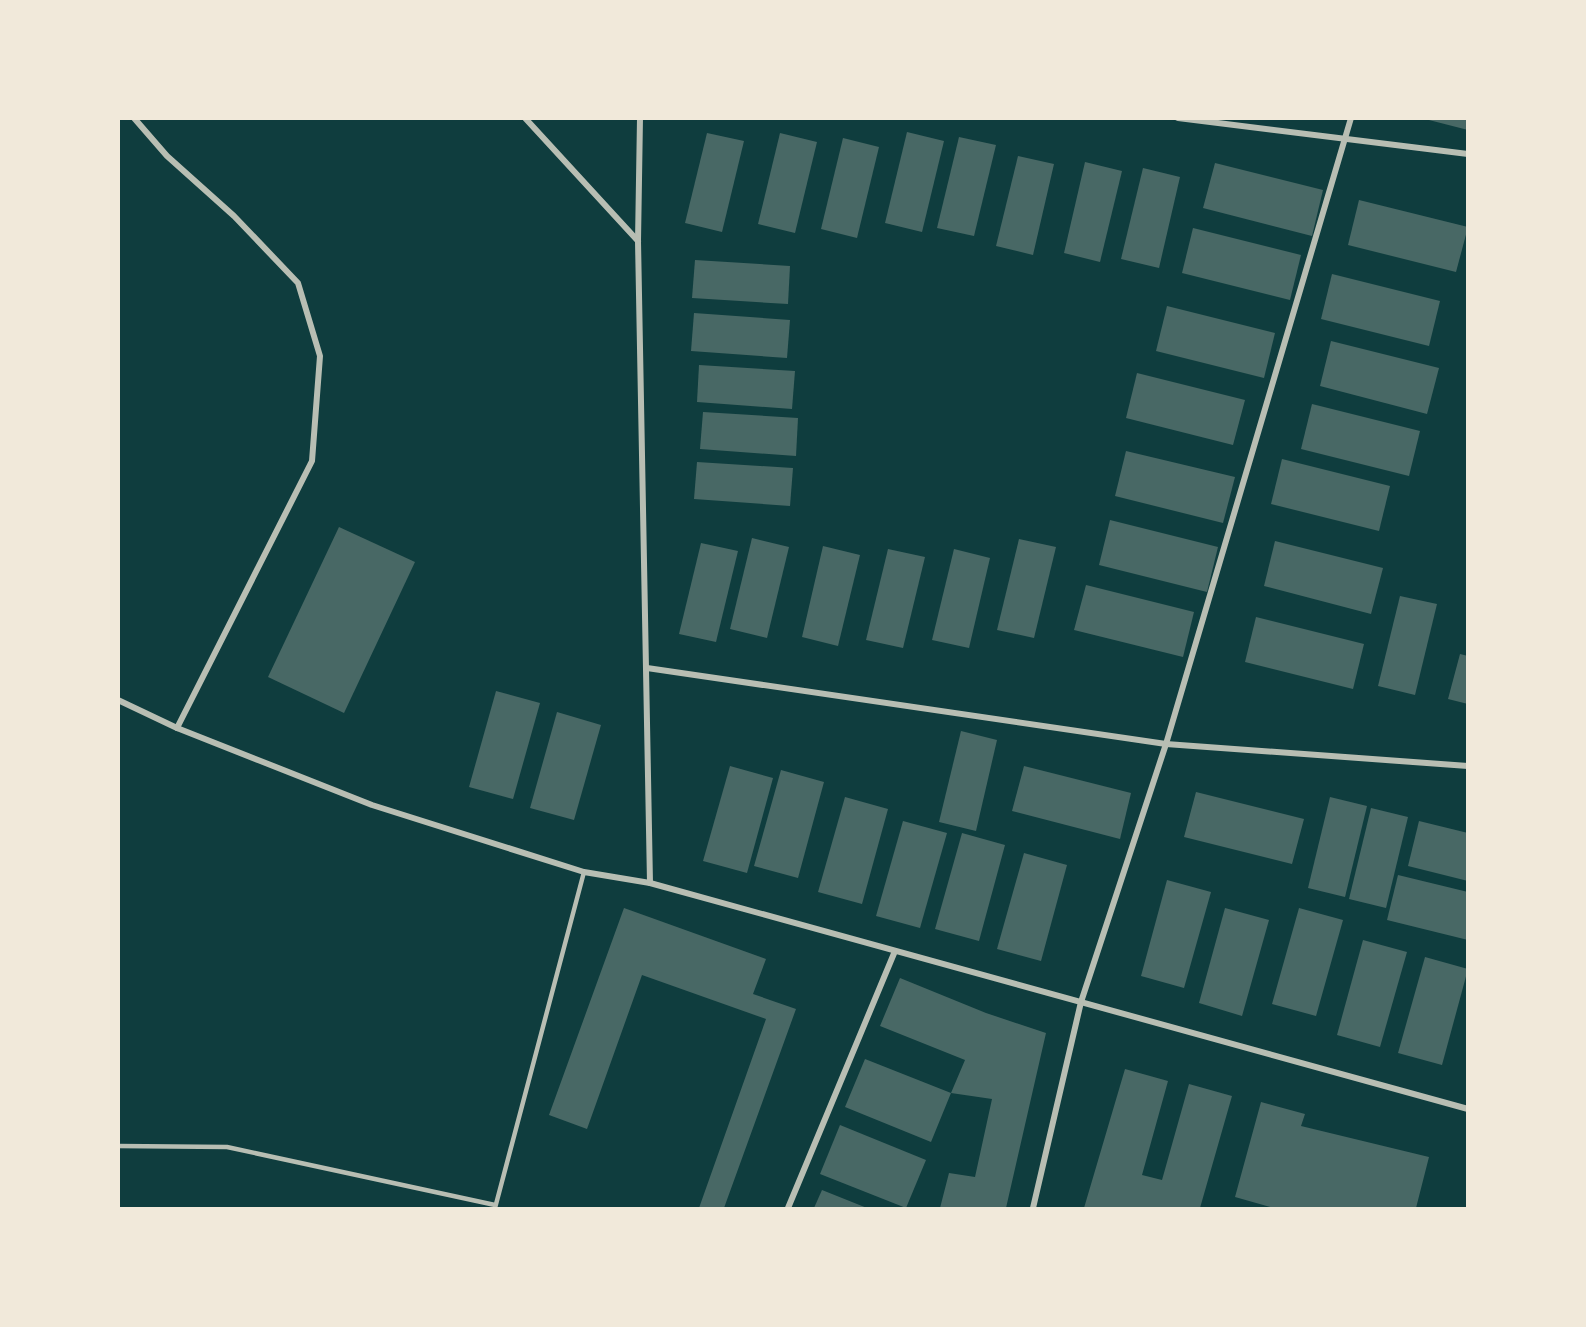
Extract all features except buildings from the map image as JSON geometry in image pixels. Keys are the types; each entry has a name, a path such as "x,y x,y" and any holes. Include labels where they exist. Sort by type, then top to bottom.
{"street":[{"path":"134,118 167,156 234,216 298,283 320,356 312,461 177,728"},
{"path":"525,118 638,241"},
{"path":"640,118 638,241 650,883"},
{"path":"1178,118 1467,154"},
{"path":"1033,1209 1081,1002 1166,744 1351,118"},
{"path":"647,668 1166,744 1467,766"},
{"path":"118,700 177,728 372,806 584,872 650,883 1467,1109"},
{"path":"788,1209 895,951"}],"lane":[{"path":"118,1146 227,1148 495,1207 584,872"}]}
